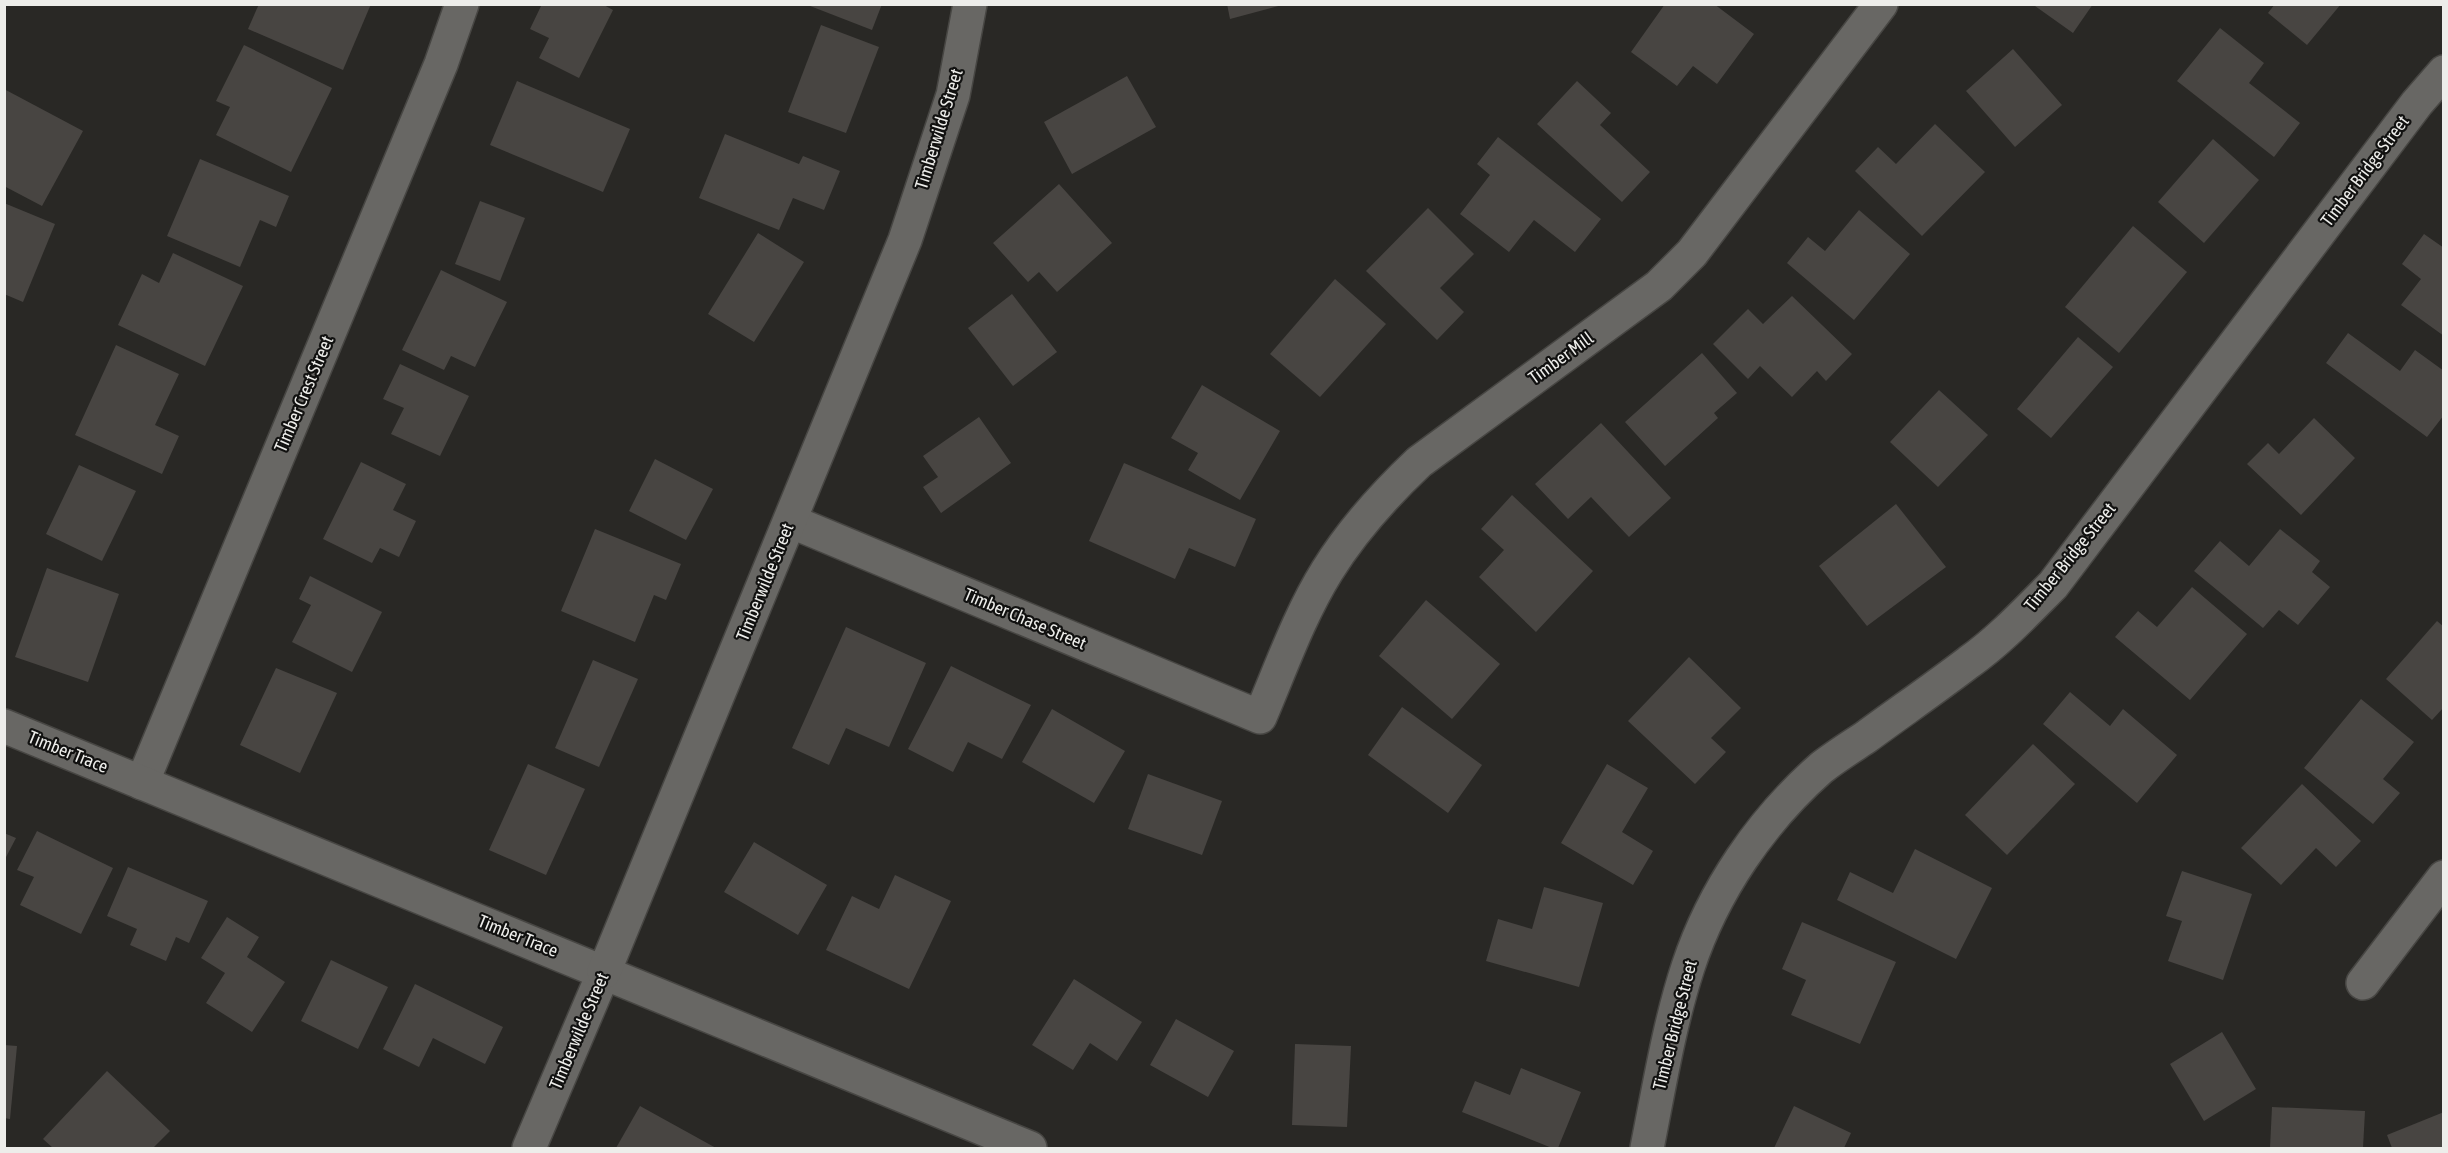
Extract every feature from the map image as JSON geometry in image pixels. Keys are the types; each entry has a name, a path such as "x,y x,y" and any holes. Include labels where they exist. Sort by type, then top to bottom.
{"street":[{"name":"Timber Crest Street","path":"142,783 441,64 462,4"},
{"name":"Timberwilde Street","path":"529,1149 604,972 904,240 953,95 970,4"},
{"name":"Timber Mill","path":"1260,717 1304,614 1327,571 1353,532 1384,495 1419,462 1659,286 1692,253 1881,4"},
{"name":"Timber Bridge Street","path":"1647,1149 1675,1013 1688,966 1706,921 1729,878 1756,838 1787,801 1822,767 1971,662 2014,625 2053,585 2417,103 2444,72"},
{"name":"Timber Chase Street","path":"790,521 1260,717"},
{"name":"Timber Trace","path":"4,726 1030,1149"},
{"path":"2363,983 2444,878"}],"building":[{"path":"259,4 371,4 343,70 248,29"},
{"path":"542,4 602,4 613,10 579,78 539,58 549,38 530,29"},
{"path":"805,4 882,4 872,30"},
{"path":"1227,4 1282,4 1282,5 1230,19"},
{"path":"1665,4 1714,4 1754,34 1717,84 1693,66 1677,86 1631,52"},
{"path":"2036,4 2093,4 2073,33 2035,6"},
{"path":"2275,4 2341,4 2307,45 2268,13"},
{"path":"821,25 879,47 846,133 788,112"},
{"path":"2220,28 2264,63 2249,83 2300,123 2274,157 2177,81"},
{"path":"244,45 332,88 291,172 216,135 230,107 216,101"},
{"path":"2013,49 2062,105 2015,147 1966,91"},
{"path":"1127,76 1156,127 1072,174 1044,122"},
{"path":"517,81 630,129 603,192 490,145"},
{"path":"1577,81 1611,113 1600,125 1650,172 1622,202 1537,124"},
{"path":"4,89 83,131 42,206 4,186"},
{"path":"1935,124 1985,172 1922,236 1855,171 1878,147 1896,164"},
{"path":"725,134 799,164 803,156 840,171 824,210 793,198 779,230 699,198"},
{"path":"1498,137 1601,219 1575,252 1534,220 1509,252 1460,214 1490,175 1477,164"},
{"path":"2213,139 2259,180 2204,243 2158,202"},
{"path":"200,159 289,196 276,227 260,220 240,267 167,236"},
{"path":"1059,184 1112,243 1057,292 1039,272 1028,282 993,243"},
{"path":"480,201 525,218 500,281 455,264"},
{"path":"4,203 55,224 23,302 4,294"},
{"path":"1428,208 1474,254 1440,288 1464,312 1437,340 1366,271"},
{"path":"1859,210 1910,254 1854,320 1787,263 1808,237 1825,251"},
{"path":"2133,226 2187,272 2119,353 2065,307"},
{"path":"758,233 804,262 754,342 708,314"},
{"path":"2424,234 2444,248 2444,336 2401,305 2421,279 2402,264"},
{"path":"173,253 243,286 205,366 118,325 142,274 159,283"},
{"path":"441,270 507,302 475,367 451,356 444,370 402,350"},
{"path":"1335,279 1386,324 1320,397 1270,354"},
{"path":"1012,294 1057,352 1013,386 968,328"},
{"path":"1792,296 1852,354 1826,381 1817,371 1792,397 1760,366 1748,379 1713,344 1748,309 1763,324"},
{"path":"2348,333 2400,371 2415,350 2444,371 2444,415 2427,437 2326,363"},
{"path":"2078,337 2113,367 2051,438 2017,409"},
{"path":"116,345 179,374 155,425 179,436 162,474 75,435"},
{"path":"1702,353 1737,393 1714,413 1718,418 1665,466 1625,422"},
{"path":"400,364 469,396 440,456 391,434 404,408 383,399"},
{"path":"1202,385 1280,431 1240,500 1188,470 1198,453 1171,438"},
{"path":"1939,390 1988,435 1938,487 1890,442"},
{"path":"979,417 1011,463 941,513 923,487 938,477 923,456"},
{"path":"2314,418 2355,458 2301,515 2247,464 2268,443 2279,454"},
{"path":"1601,423 1671,498 1629,537 1591,497 1568,519 1535,484"},
{"path":"655,459 713,489 686,540 629,511"},
{"path":"361,462 406,484 393,510 416,521 399,557 380,548 372,563 323,539"},
{"path":"1124,463 1256,519 1235,567 1189,548 1175,579 1089,541"},
{"path":"79,465 136,491 102,561 46,534"},
{"path":"1512,495 1593,571 1536,632 1479,577 1504,550 1481,529"},
{"path":"1896,504 1946,567 1867,626 1819,566"},
{"path":"595,529 681,564 666,600 654,595 635,642 561,611"},
{"path":"2280,529 2320,561 2312,572 2330,587 2298,625 2279,610 2263,628 2194,571 2220,541 2249,566"},
{"path":"47,568 119,594 88,682 15,657"},
{"path":"310,576 382,612 352,672 292,642 311,605 299,599"},
{"path":"2192,587 2247,634 2190,700 2115,637 2138,611 2157,627"},
{"path":"1426,600 1500,664 1452,719 1379,656"},
{"path":"2437,621 2444,627 2444,707 2432,720 2386,679"},
{"path":"846,627 926,663 889,747 846,728 829,765 792,748"},
{"path":"1689,657 1741,708 1711,738 1726,752 1695,784 1628,721"},
{"path":"593,660 638,679 599,767 555,748"},
{"path":"951,666 1031,705 1002,759 968,742 953,772 908,749"},
{"path":"276,668 337,693 300,773 240,745"},
{"path":"2070,692 2110,726 2123,709 2177,755 2137,803 2043,724"},
{"path":"2361,699 2414,742 2383,779 2400,793 2373,824 2304,768"},
{"path":"1402,707 1482,765 1448,813 1368,755"},
{"path":"1052,709 1125,751 1094,803 1022,762"},
{"path":"2033,744 2075,784 2007,855 1965,815"},
{"path":"528,764 585,789 546,875 489,850"},
{"path":"1607,764 1648,788 1622,832 1653,851 1633,885 1561,843"},
{"path":"1148,774 1222,801 1202,855 1128,829"},
{"path":"2302,784 2361,841 2336,867 2316,848 2281,885 2241,848"},
{"path":"37,831 113,868 81,934 20,905 34,877 17,870"},
{"path":"4,833 16,838 4,861"},
{"path":"754,842 827,885 798,935 724,892"},
{"path":"1915,849 1992,888 1956,959 1837,900 1850,872 1893,893"},
{"path":"128,867 208,901 189,943 176,937 166,961 130,945 137,929 107,916"},
{"path":"2182,871 2252,894 2223,980 2168,961 2182,921 2166,916"},
{"path":"895,875 951,901 909,989 826,950 852,896 879,909"},
{"path":"1544,887 1603,903 1579,987 1486,961 1498,919 1532,929"},
{"path":"227,917 259,937 247,957 285,982 252,1032 206,1003 225,973 201,958"},
{"path":"1802,922 1896,962 1860,1044 1791,1015 1806,980 1782,969"},
{"path":"331,960 388,987 358,1049 301,1021"},
{"path":"1074,979 1142,1022 1117,1061 1090,1043 1073,1070 1032,1045"},
{"path":"415,984 503,1027 485,1064 433,1038 419,1067 383,1049"},
{"path":"1176,1019 1234,1051 1208,1097 1150,1065"},
{"path":"2222,1032 2256,1089 2204,1121 2170,1064"},
{"path":"1295,1044 1351,1046 1347,1127 1292,1125"},
{"path":"4,1045 17,1046 10,1119 4,1118"},
{"path":"1521,1068 1581,1092 1558,1148 1552,1148 1462,1112 1475,1081 1510,1095"},
{"path":"107,1071 170,1131 153,1148 53,1148 43,1139"},
{"path":"640,1106 716,1148 616,1148"},
{"path":"1794,1106 1851,1133 1844,1148 1774,1148"},
{"path":"2272,1107 2365,1111 2363,1148 2270,1148"},
{"path":"2444,1112 2444,1148 2392,1148 2387,1135"}]}
